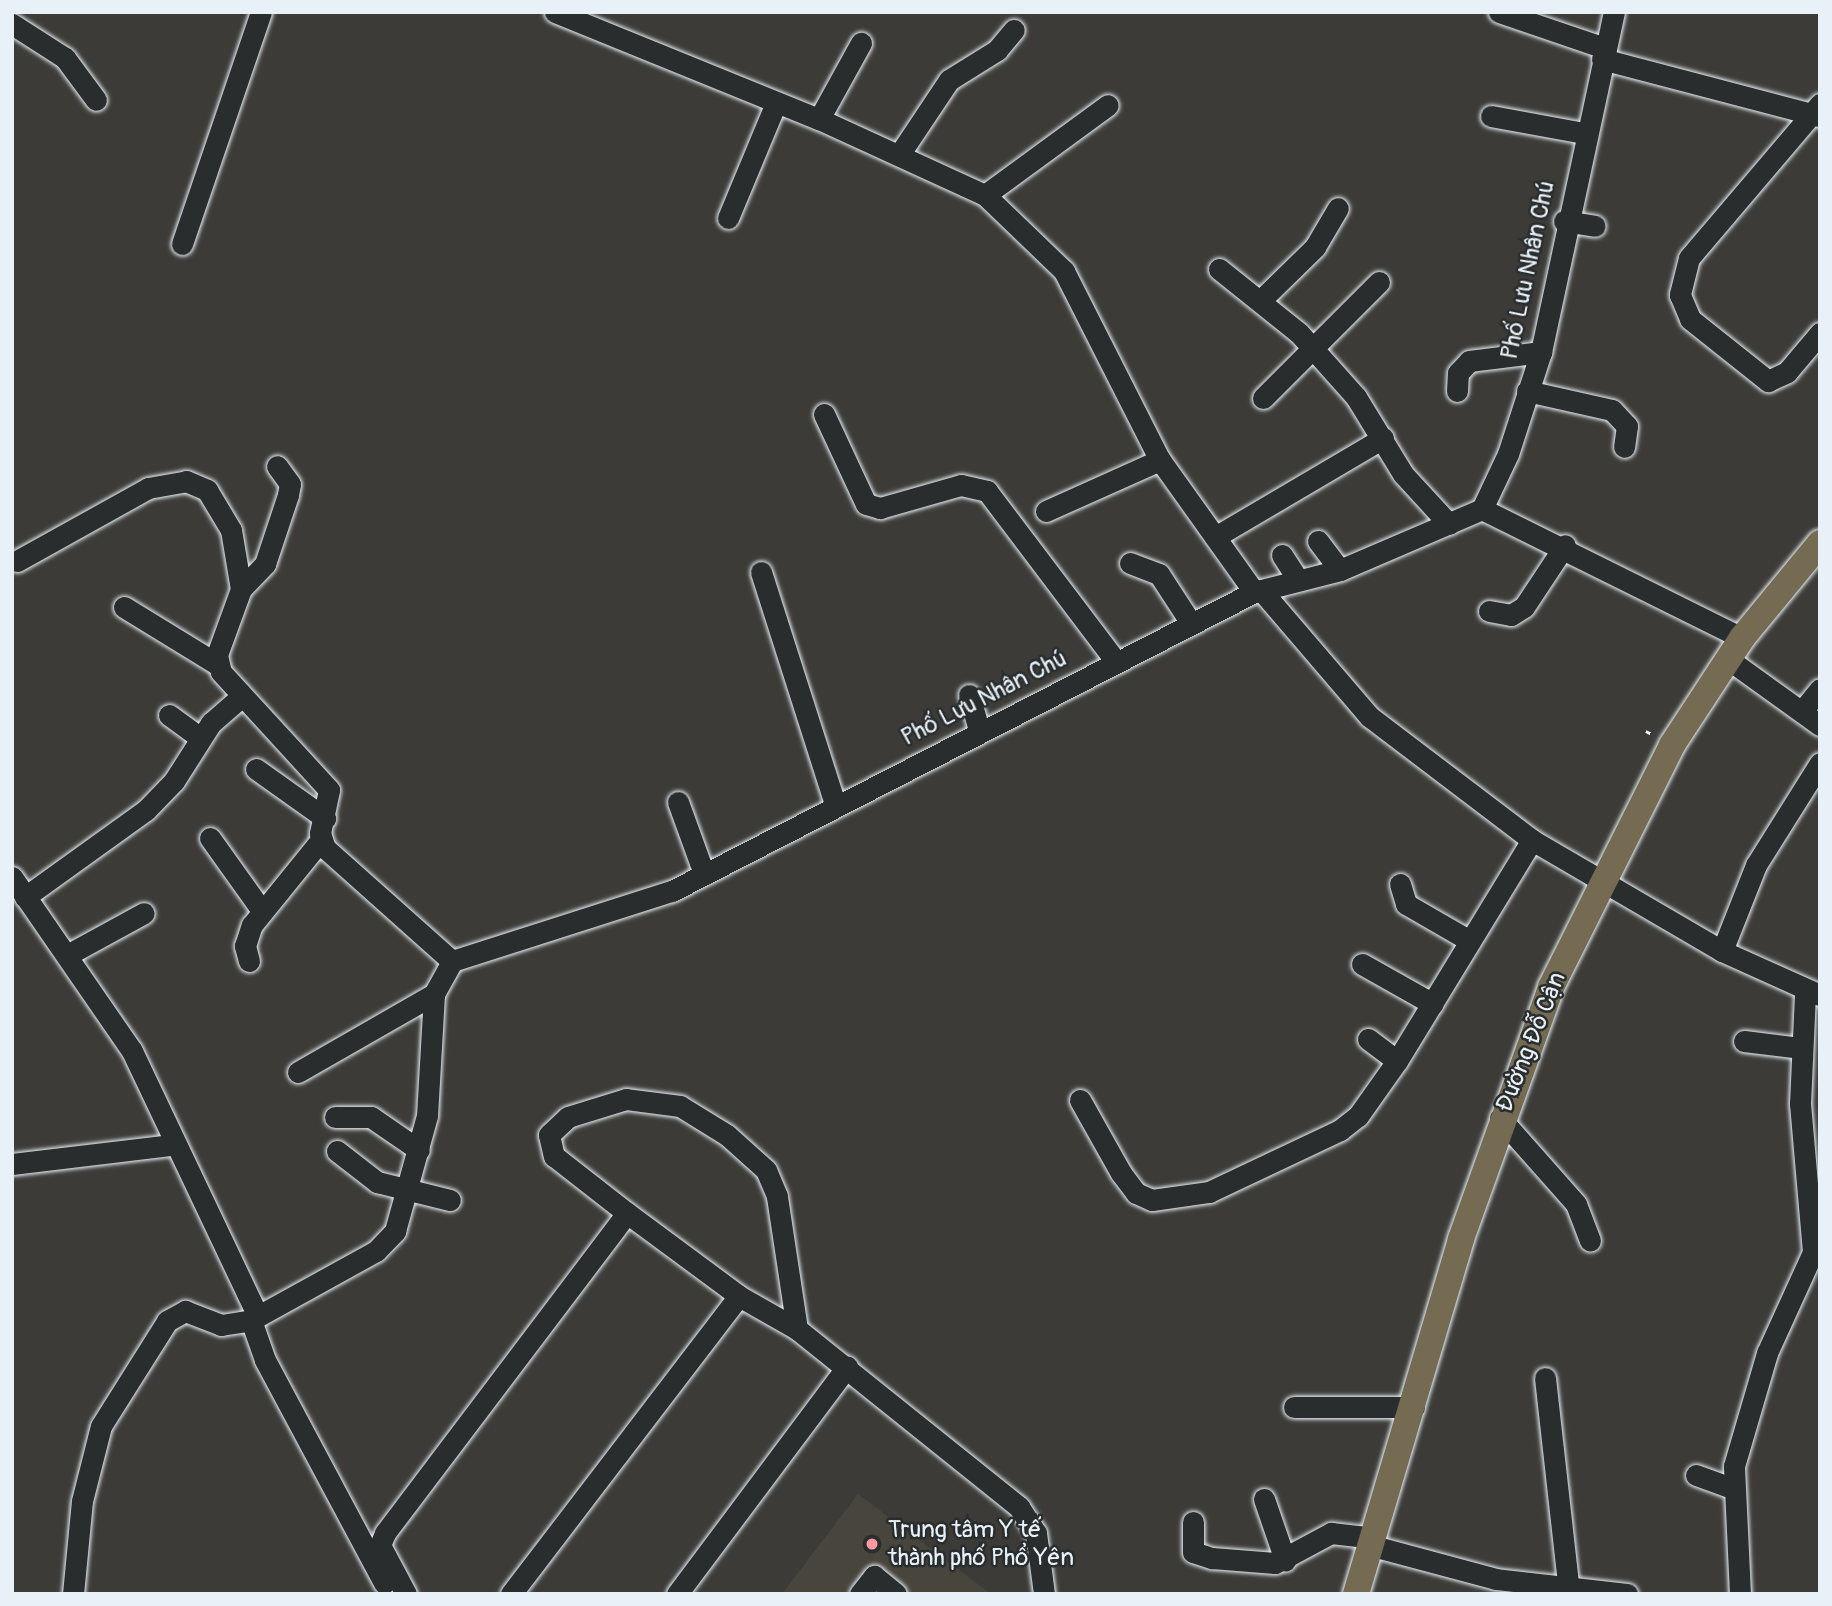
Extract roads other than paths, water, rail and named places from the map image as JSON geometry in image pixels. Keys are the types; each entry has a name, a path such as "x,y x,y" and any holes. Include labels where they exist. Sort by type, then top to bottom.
{"main road":[{"name":"Đường Đỗ Cận","path":"1356,1594 1374,1542 1500,1118 1599,883 1672,745 1735,648 1820,543"}],"street":[{"path":"182,244 261,12"},
{"path":"555,12 775,105 819,119 985,195 1064,271 1160,460 1257,591 1370,717 1532,841 1599,883 1722,951 1813,993 1800,1048 1811,1152 1813,1252 1767,1353 1732,1488 1740,1594"},
{"path":"1499,12 1604,54 1818,111 1689,258 1680,295 1690,320 1768,382 1787,372 1820,333"},
{"name":"Phố Lưu Nhân Chú","path":"452,961 672,891 979,729 1257,591 1340,569 1482,509 1541,352 1564,221 1614,12"},
{"path":"12,24 65,58 96,100"},
{"path":"899,155 949,80 997,50 1014,30"},
{"path":"819,119 861,43"},
{"path":"728,218 775,105"},
{"path":"985,195 1108,105"},
{"path":"1491,116 1584,133"},
{"path":"1263,298 1315,247 1338,208"},
{"path":"1564,221 1595,226"},
{"path":"1219,269 1263,298 1313,350 1382,438 1403,474 1448,524"},
{"path":"1263,398 1379,282"},
{"path":"1457,391 1458,373 1469,361 1541,352"},
{"path":"1527,391 1612,410 1627,426 1624,447"},
{"path":"824,414 866,504 880,508 961,485 987,491 1115,660"},
{"path":"1215,537 1382,438"},
{"path":"1046,511 1160,460"},
{"path":"240,589 265,564 288,495 290,484 277,466"},
{"path":"16,561 148,488 186,481 206,490 228,520 240,589 217,664"},
{"path":"1482,509 1565,545 1735,648 1802,711 1820,724"},
{"path":"1318,541 1340,569"},
{"path":"1489,611 1511,615 1524,607 1565,545"},
{"path":"1282,555 1298,580"},
{"path":"1130,563 1159,573 1191,623"},
{"path":"761,572 835,804"},
{"path":"124,607 217,664 241,697 329,790 320,841 262,911 245,946 249,961"},
{"path":"1802,711 1820,689"},
{"path":"969,695 979,729"},
{"path":"25,897 146,810 201,738 241,697"},
{"path":"169,715 201,738"},
{"path":"1722,951 1756,865 1820,764"},
{"path":"256,769 326,818"},
{"path":"678,802 704,874"},
{"path":"210,838 262,911"},
{"path":"73,1594 91,1457 101,1426 146,1347 167,1321 185,1311 221,1325 255,1318 387,1242 408,1191 428,1106 434,994 452,961 320,841"},
{"path":"1080,1100 1121,1174 1136,1193 1152,1200 1209,1192 1340,1130 1358,1116 1396,1061 1532,841"},
{"path":"12,877 69,954 132,1051 172,1145 255,1318 265,1360 390,1594"},
{"path":"1400,884 1406,904 1470,941"},
{"path":"69,954 144,913"},
{"path":"1362,964 1433,1004"},
{"path":"298,1072 434,994"},
{"path":"1368,1039 1396,1061"},
{"path":"1744,1041 1800,1048"},
{"path":"797,1329 777,1196 766,1170 727,1135 680,1106 626,1099 568,1117 549,1136 554,1156 626,1213 739,1296 797,1329 1019,1507 1037,1533 1044,1594"},
{"path":"335,1117 372,1117 419,1150"},
{"path":"1500,1118 1576,1204 1590,1240"},
{"path":"12,1164 172,1145"},
{"path":"337,1151 359,1173 408,1191 450,1200"},
{"path":"406,1594 380,1545 385,1532 626,1213"},
{"path":"511,1594 739,1296"},
{"path":"677,1594 847,1367"},
{"path":"1545,1378 1569,1584"},
{"path":"1294,1407 1414,1407"},
{"path":"1696,1475 1732,1488"},
{"path":"1264,1499 1285,1560"},
{"path":"1194,1522 1198,1556 1285,1560 1331,1533 1374,1542 1496,1579 1569,1584 1627,1594"},
{"path":"860,1594 874,1576 896,1594"}],"place":[{"name":"Trung tâm Y tế thành phố Phổ Yên","path":"872,1544"}]}
